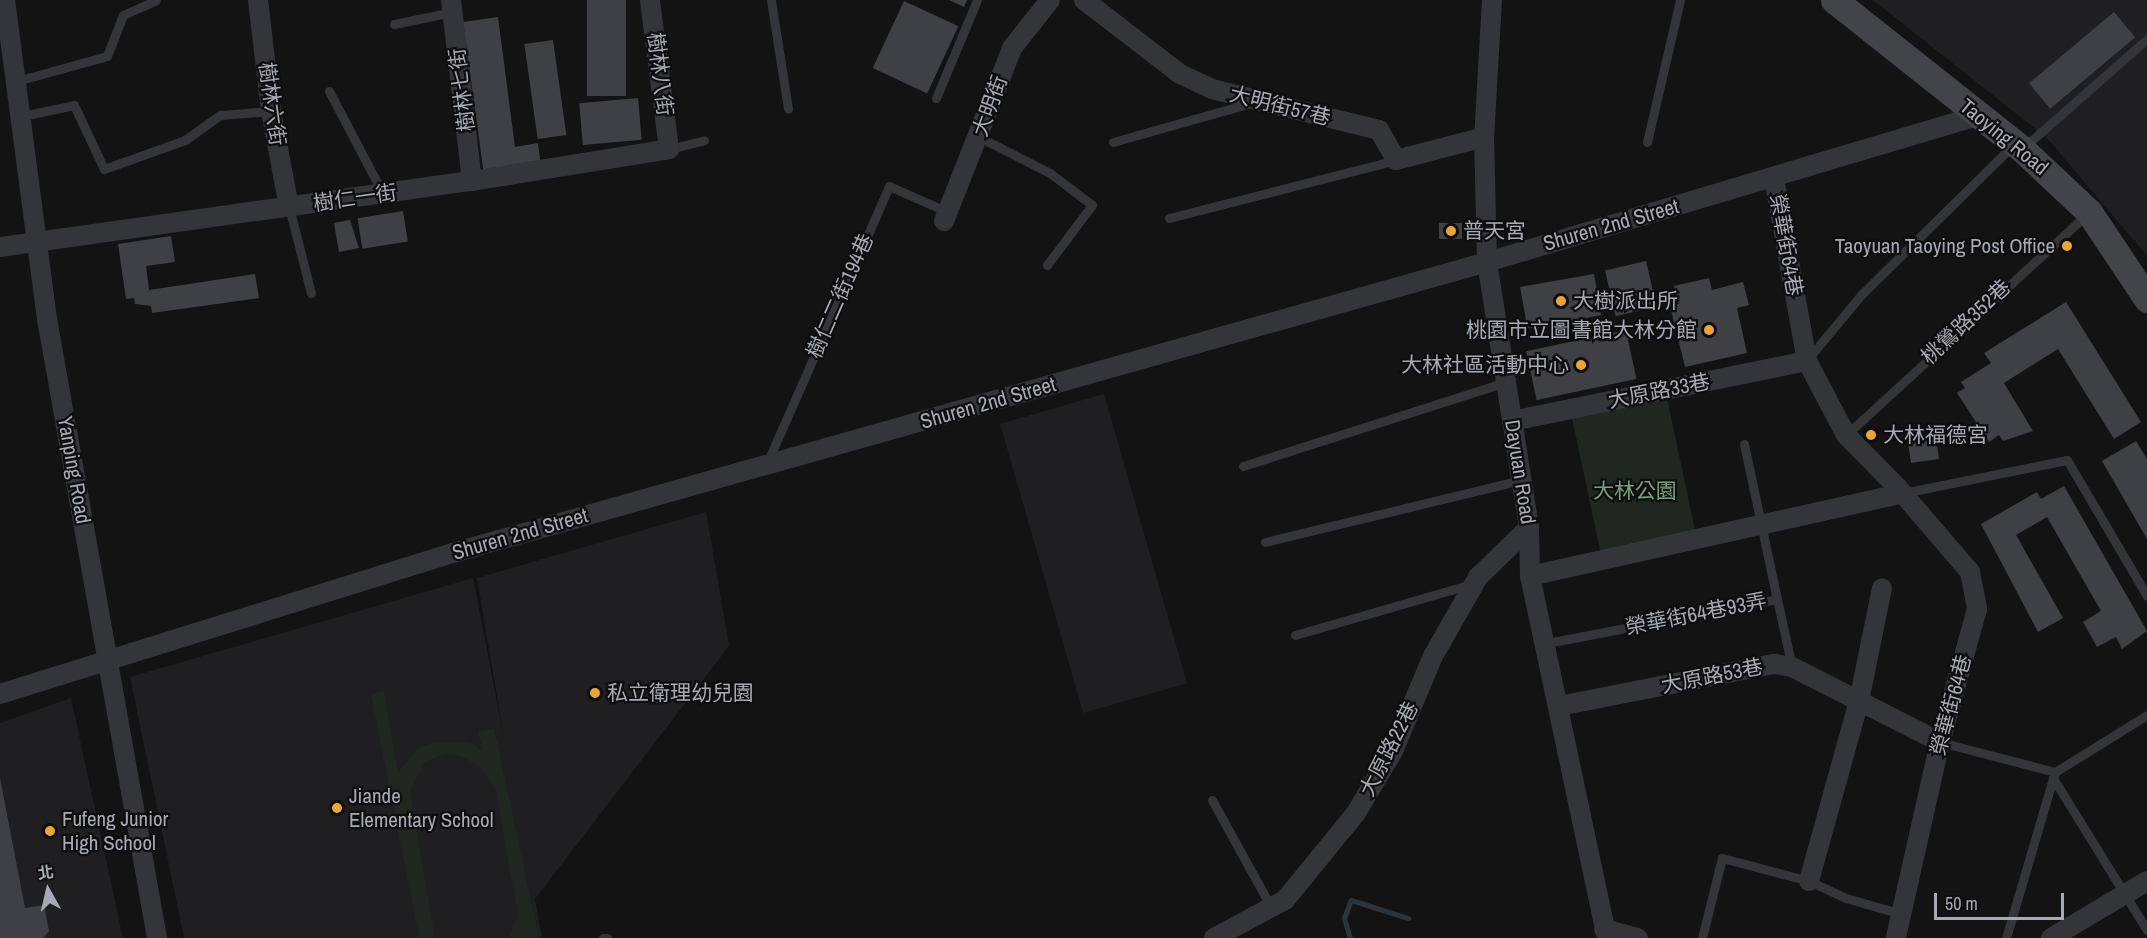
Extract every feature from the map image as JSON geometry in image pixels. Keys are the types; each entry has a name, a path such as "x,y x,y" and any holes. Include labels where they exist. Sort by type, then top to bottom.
{"main road":[{"name":"Taoying Road","path":"1834,0 1977,116 2019,146 2089,212 2147,299"}],"street":[{"name":"Yanping Road","path":"5,0 39,242 47,319 157,938"},
{"name":"樹林六街","path":"258,0 271,111 289,207"},
{"name":"樹林八街","path":"650,0 669,149"},
{"name":"大明街","path":"946,217 1012,48 1050,0"},
{"name":"大明街57巷","path":"1084,0 1180,74 1212,89 1379,130 1396,160"},
{"name":"Dayuan Road","path":"1492,0 1484,137 1487,262 1529,528 1530,576 1547,643 1605,933"},
{"name":"樹林七街","path":"452,6 472,181"},
{"name":"Shuren 2nd Street","path":"0,694 107,658 453,553 1487,262 1977,116"},
{"path":"1396,160 1484,137"},
{"name":"樹仁一街","path":"0,247 472,181 669,149"},
{"name":"榮華街64巷","path":"1774,178 1807,361 1846,435 1904,494 1970,572 1977,609 1940,742 1896,938"},
{"name":"大原路33巷","path":"1512,421 1807,361"},
{"path":"1530,576 1904,494"},
{"name":"大原路22巷","path":"1214,938 1286,900 1356,813 1393,751 1433,656 1474,584 1529,528"},
{"path":"1809,881 1859,701 1882,588"},
{"name":"大原路53巷","path":"1559,706 1774,664 1792,667 1940,742"},
{"path":"2051,938 2147,881"},
{"path":"1605,933 1638,938"}],"lane":[{"path":"17,81 107,56 123,15 156,0"},
{"path":"771,0 788,110"},
{"path":"936,98 976,0"},
{"path":"1647,142 1680,0"},
{"path":"394,24 452,6"},
{"path":"1807,361 1861,295 2019,146 2147,39"},
{"path":"329,91 383,194"},
{"path":"1113,142 1259,101"},
{"path":"22,116 74,105 104,169 185,140 220,116 271,111"},
{"path":"979,137 1050,173 1092,205 1047,266"},
{"path":"669,149 704,140"},
{"path":"1169,218 1396,160"},
{"name":"樹仁二街194巷","path":"766,465 889,186 946,217"},
{"path":"289,207 311,293"},
{"name":"桃鶯路352巷","path":"1846,435 2089,212"},
{"path":"1243,466 1506,382"},
{"path":"1744,444 1764,524 1777,599"},
{"path":"1904,494 2067,460 2147,596"},
{"path":"1265,542 1522,480"},
{"path":"1295,635 1474,584"},
{"name":"榮華街64巷93弄","path":"1547,643 1777,599 1792,667"},
{"path":"2006,938 2054,775 2147,715"},
{"path":"1940,742 2054,775 2147,930"},
{"path":"1212,800 1271,907"},
{"path":"1702,938 1722,858 1809,881 1846,898 1901,914"}],"shaded area":[{"path":"1873,0 2147,0 2147,256 2047,138"},
{"path":"1104,394 1187,683 1083,713 1000,424"},
{"name":"Jiande Elementary School","path":"706,512 729,646 535,899 542,938 184,938 130,677 473,578 504,738 477,578"},
{"name":"Fufeng Junior High School","path":"71,698 123,938 0,938 0,723"}],"green space":[{"name":"大林公園","path":"1665,389 1696,535 1601,555 1570,409"},
{"path":"384,691 398,772 418,749 434,742 469,742 483,751 478,732 494,728 539,938 509,938 518,915 496,790 480,767 459,755 444,754 425,762 410,791 435,938 419,938 371,694"}],"building":[{"path":"587,0 626,0 626,96 587,96"},
{"path":"949,0 967,0 964,7"},
{"path":"904,1 958,26 927,93 873,68"},
{"path":"2114,12 2135,37 2050,109 2029,83"},
{"path":"498,17 515,147 538,143 541,167 484,175 463,22"},
{"path":"553,40 566,135 538,139 524,44"},
{"path":"638,98 642,140 583,145 579,103"},
{"path":"403,211 408,242 362,249 358,218"},
{"path":"350,220 359,248 339,252 334,223"},
{"name":"普天宮","path":"1439,223 1462,223 1462,239 1439,239"},
{"path":"171,236 175,262 146,266 149,290 255,274 259,298 152,313 151,306 135,304 134,298 126,299 118,244"},
{"path":"1646,261 1657,307 1616,316 1605,270"},
{"name":"大樹派出所","path":"1594,274 1601,315 1527,328 1520,287"},
{"name":"桃園市立圖書館大林分館","path":"1709,278 1712,290 1743,282 1749,305 1737,308 1747,353 1685,367 1670,306 1679,304 1674,286"},
{"path":"2066,302 2141,422 2114,439 2058,349 2004,383 2033,431 2003,441 1999,435 1989,442 1957,393 1965,388 1961,382 1991,363 1984,353"},
{"name":"大林社區活動中心","path":"1626,330 1636,379 1537,400 1526,351"},
{"path":"1920,426 1923,441 1936,439 1939,459 1911,463 1906,429"},
{"path":"2136,441 2147,459 2147,539 2102,461"},
{"path":"2064,486 2147,631 2122,649 2116,637 2097,647 2083,622 2101,611 2047,517 2016,535 2063,618 2038,632 1981,524 2037,492 2041,499"},
{"path":"0,778 25,908 44,905 49,931 43,938 0,938"}],"waterway":[{"path":"1350,938 1344,918 1351,900 1408,918"}],"place":[{"name":"普天宮","path":"1451,231"},
{"name":"Taoyuan Taoying Post Office","path":"2067,246"},
{"name":"大樹派出所","path":"1561,301"},
{"name":"桃園市立圖書館大林分館","path":"1709,330"},
{"name":"大林社區活動中心","path":"1581,365"},
{"name":"大林福德宮","path":"1871,435"},
{"name":"私立衛理幼兒園","path":"595,693"},
{"name":"Jiande Elementary School","path":"337,808"},
{"name":"Fufeng Junior High School","path":"50,831"}]}
